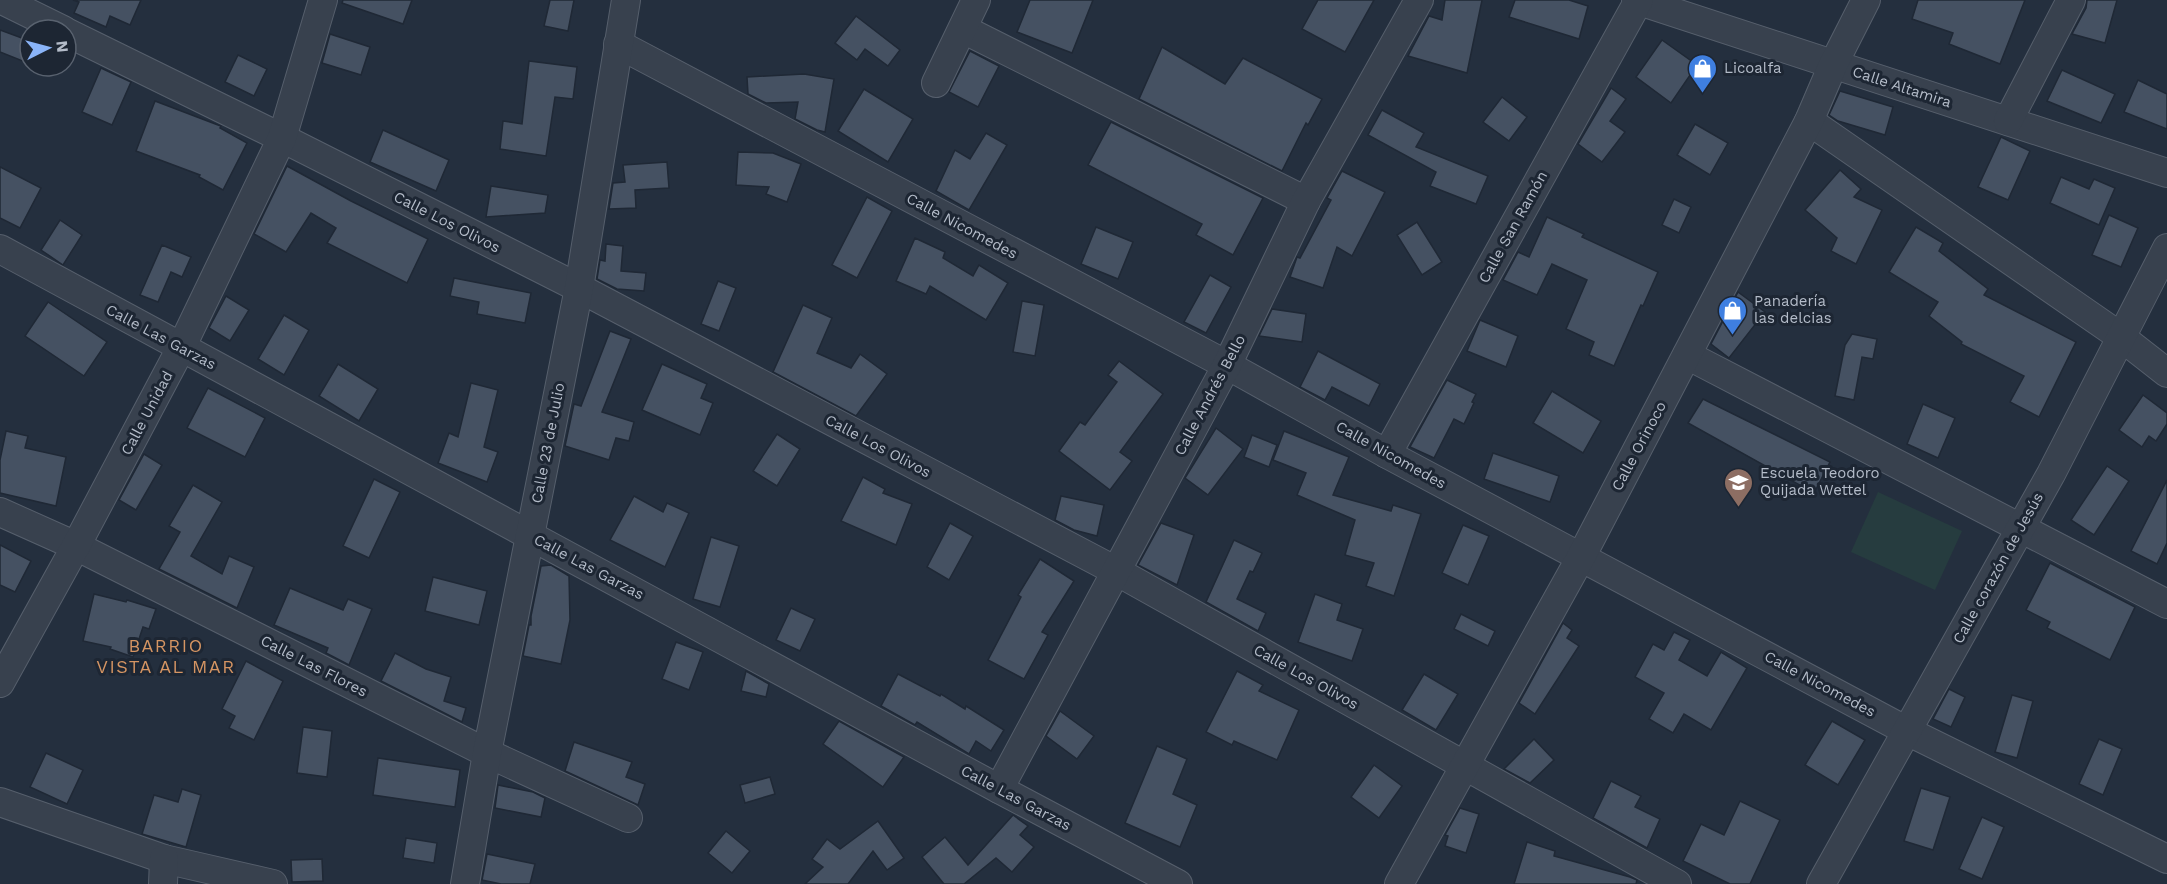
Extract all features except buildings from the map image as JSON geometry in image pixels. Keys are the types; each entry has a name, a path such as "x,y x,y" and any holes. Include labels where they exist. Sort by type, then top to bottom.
{"street":[{"name":"Calle Los Olivos","path":"2,0 38,18"},
{"name":"Calle Unidad","path":"0,683 182,348 282,138 323,0"},
{"name":"Calle 23 de Julio","path":"465,884 487,753 579,288 626,0"},
{"path":"936,83 976,0"},
{"name":"Calle Andrés Bello","path":"999,789 1227,365 1306,201 1419,0"},
{"name":"Calle Altamira","path":"1638,0 2167,173"},
{"name":"Calle San Ramón","path":"1387,454 1638,0"},
{"name":"Calle Orinoco","path":"1399,884 1581,557 1809,121 1833,65 1866,0"},
{"path":"2008,121 2071,0"},
{"path":"963,29 1306,201"},
{"name":"Calle Los Olivos","path":"78,38 579,288 1116,571 1677,884"},
{"name":"Calle Nicomedes","path":"618,44 1227,365 1387,454 1907,731 2167,859"},
{"path":"1809,121 2121,337 2167,373"},
{"name":"Calle corazón de Jesús","path":"1821,884 2020,528 2167,248"},
{"name":"Calle Las Garzas","path":"0,249 1178,884"},
{"path":"1687,355 2167,604"},
{"name":"Calle Las Flores","path":"0,512 76,546 487,753 628,818"},
{"path":"0,802 164,871 273,884"}],"green space":[{"path":"1878,492 1962,531 1935,590 1851,552"}],"place":[{"name":"Licoalfa","path":"1703,94"},
{"name":"Panadería las delcias","path":"1733,336"},
{"name":"Escuela Teodoro Quijada Wettel","path":"1739,508"}],"district":[{"name":"BARRIO VISTA AL MAR","path":"166,656"}]}
